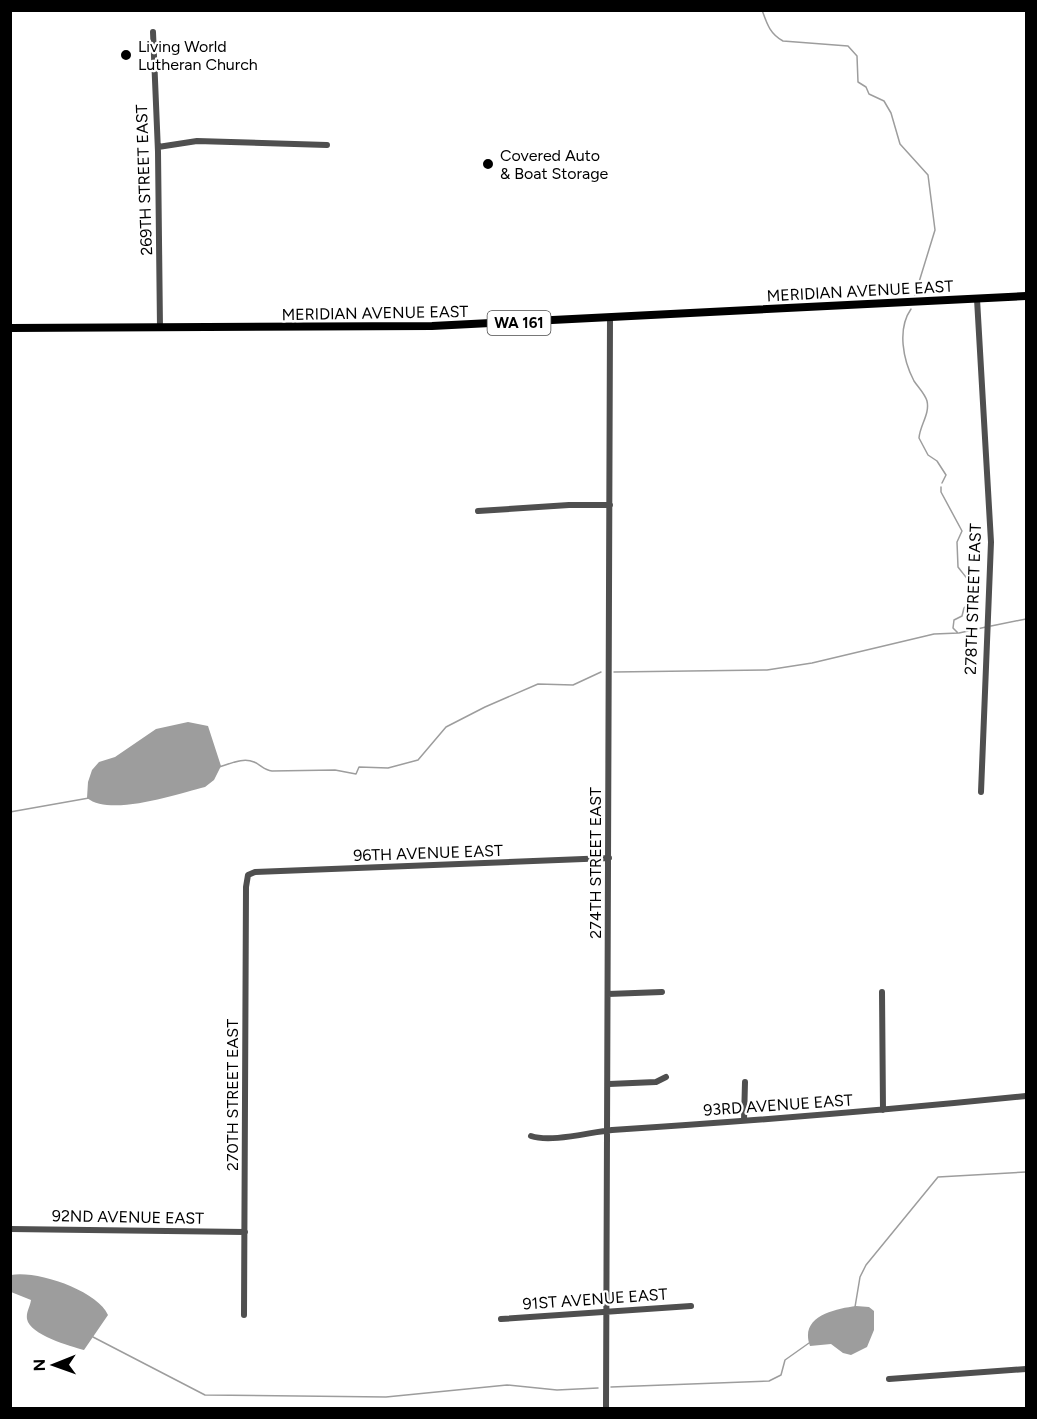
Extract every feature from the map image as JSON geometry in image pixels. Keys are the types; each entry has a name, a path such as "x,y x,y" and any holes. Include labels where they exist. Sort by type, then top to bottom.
{"main road":[{"name":"MERIDIAN AVENUE EAST","path":"10,328 393,327 1026,296"}],"street":[{"name":"269TH STREET EAST","path":"153,32 158,147 160,328"},
{"path":"158,147 197,141 327,145"},
{"name":"278TH STREET EAST","path":"977,299 991,542 981,792"},
{"name":"274TH STREET EAST","path":"606,1408 609,1084 610,318"},
{"path":"478,511 569,505 609,505"},
{"name":"96TH AVENUE EAST","path":"248,875 255,872 609,858"},
{"name":"270TH STREET EAST","path":"244,1315 246,887 248,875"},
{"path":"609,994 662,992"},
{"path":"882,992 883,1110"},
{"path":"609,1084 656,1082 666,1077"},
{"path":"744,1082 744,1120"},
{"name":"93RD AVENUE EAST","path":"531,1136 542,1138 608,1130 883,1110 1026,1096"},
{"name":"92ND AVENUE EAST","path":"10,1229 245,1232"},
{"name":"91ST AVENUE EAST","path":"501,1319 690,1305"},
{"path":"889,1379 1026,1369"}],"shaded area":[{"path":"188,722 208,726 221,766 214,780 205,787 162,799 128,805 98,803 87,798 88,782 92,770 99,762 115,757 156,729"},
{"path":"11,1275 35,1276 65,1284 92,1298 108,1315 84,1350 51,1339 30,1325 27,1316 31,1300 11,1292"},
{"path":"856,1306 869,1307 874,1311 874,1330 867,1347 851,1355 843,1353 831,1344 810,1346 808,1336 814,1321 829,1312"}],"waterway":[{"path":"762,10 772,32 783,41 848,46 857,56 858,82 866,87 869,94 884,101 891,113 900,144 928,175 935,230 915,295"},
{"path":"911,309 904,326 903,345 910,373 925,396 928,406 919,438 928,455 937,461 946,475 942,483"},
{"path":"941,487 941,492 962,531 957,542 958,567 969,582 974,599 964,608 962,616 954,620 953,628 958,633"},
{"path":"991,626 1026,619"},
{"path":"614,672 767,670 812,663 934,634 959,633 986,627"},
{"path":"219,767 245,760 272,771 335,770 356,774 359,767 388,768 418,760 446,727 485,707 538,684 573,685 601,672"},
{"path":"10,812 89,798"},
{"path":"855,1307 860,1277 866,1265 938,1177 1026,1172"},
{"path":"93,1337 205,1395 386,1397 507,1385 557,1390 598,1388"},
{"path":"611,1387 769,1381 781,1375 785,1360 809,1343"}],"place":[{"name":"Living World Lutheran Church","path":"126,55"},
{"name":"Covered Auto & Boat Storage","path":"488,164"}]}
